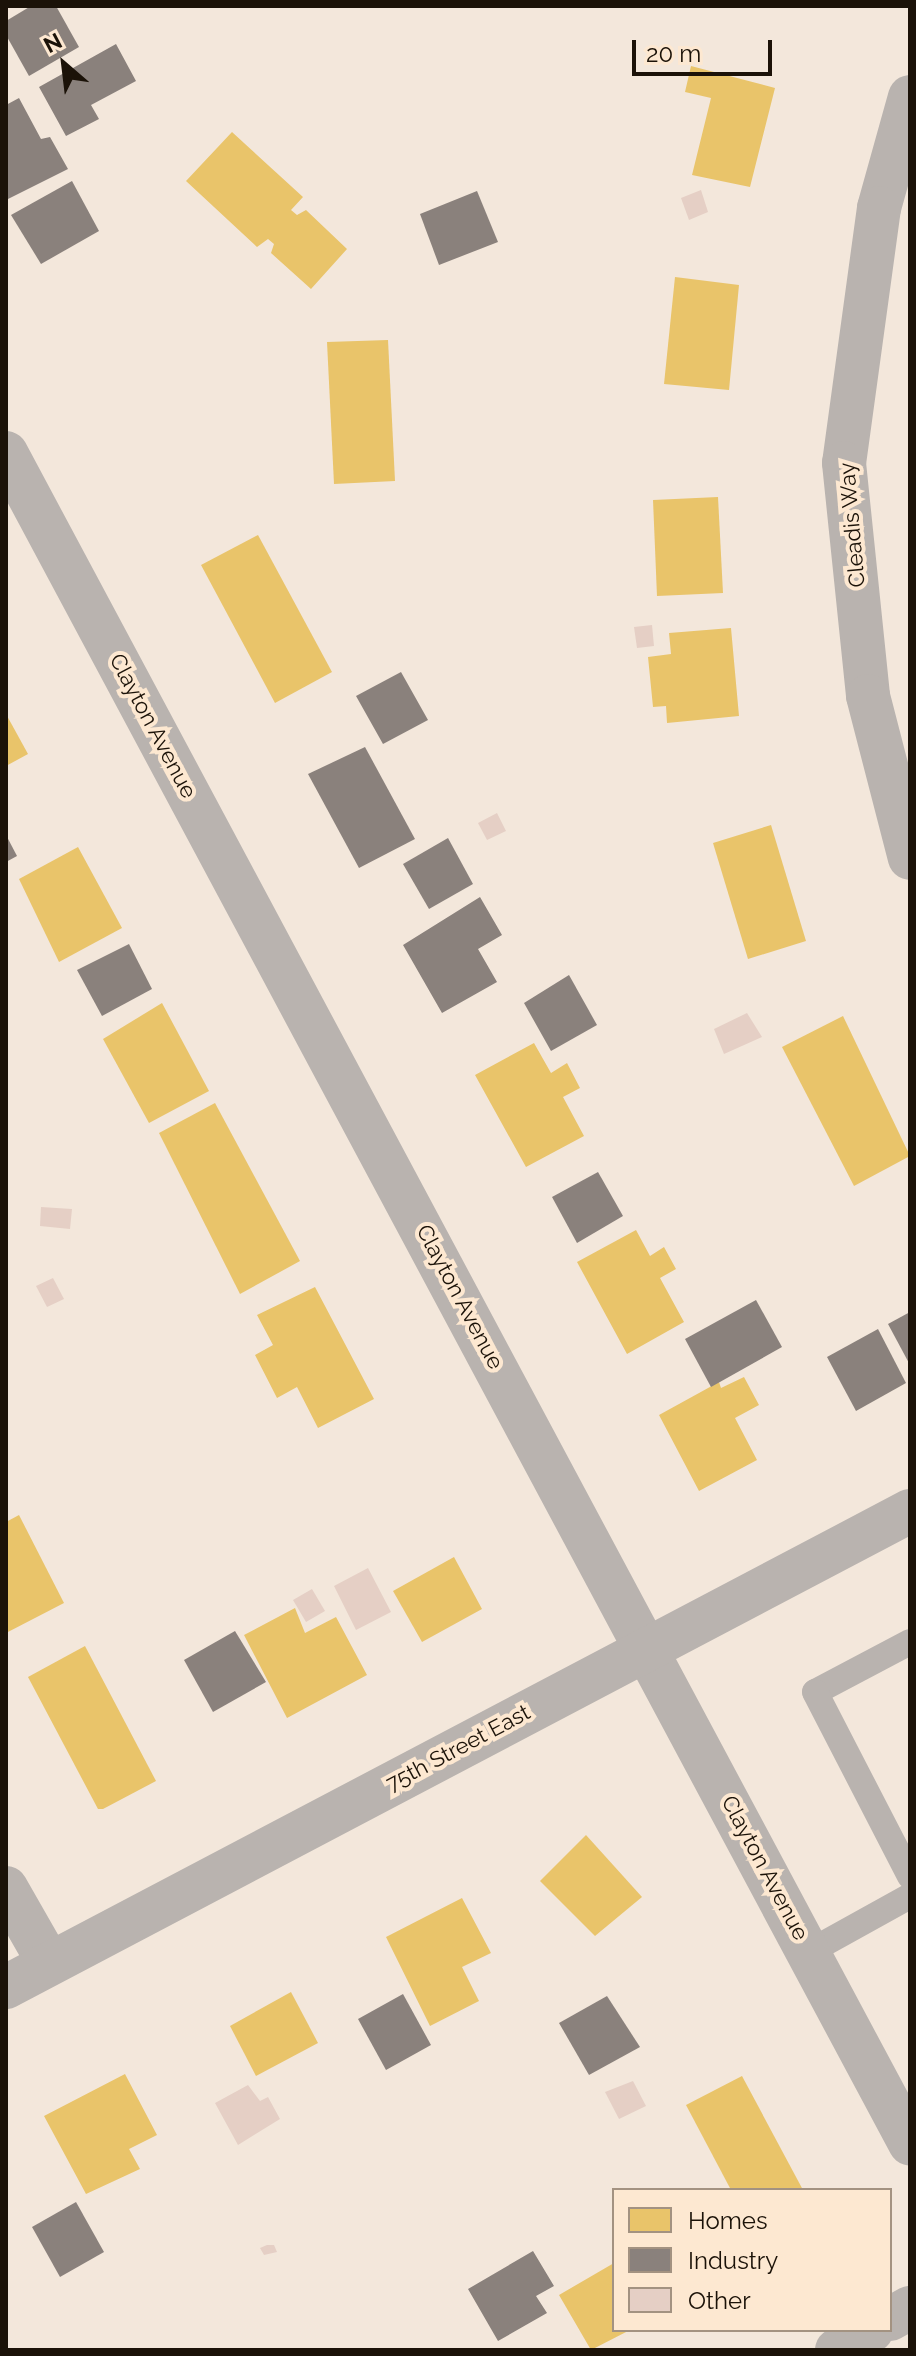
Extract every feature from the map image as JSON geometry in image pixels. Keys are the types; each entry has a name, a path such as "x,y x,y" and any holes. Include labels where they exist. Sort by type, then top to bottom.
{"street":[{"name":"Cleadis Way","path":"910,97 879,208 844,463 868,696 910,858"},
{"name":"Clayton Avenue","path":"6,453 649,1648 910,2143"},
{"name":"75th Street East","path":"6,1987 910,1511"},
{"path":"6,1888 49,1963"},
{"path":"892,2318 910,2308"},
{"path":"837,2350 868,2332"}],"lane":[{"path":"910,1642 815,1692 910,1876"},
{"path":"809,1952 910,1896"}],"building: Homes":[{"path":"691,66 775,88 750,187 692,175 711,98 685,92"},
{"path":"232,132 303,197 291,210 297,215 306,210 347,249 311,289 271,253 274,244 268,239 257,247 186,181"},
{"path":"675,277 739,285 729,390 664,384"},
{"path":"388,340 395,481 334,484 327,342"},
{"path":"718,497 723,593 657,596 653,500"},
{"path":"258,535 332,672 275,703 201,565"},
{"path":"731,628 739,716 667,723 666,706 653,707 648,657 671,654 669,633"},
{"path":"6,714 28,754 6,766"},
{"path":"771,825 806,941 748,959 713,843"},
{"path":"78,847 122,928 59,962 19,879"},
{"path":"162,1003 209,1091 149,1123 103,1039"},
{"path":"843,1016 910,1156 854,1186 782,1047"},
{"path":"534,1043 551,1073 567,1063 580,1088 563,1097 584,1136 526,1167 475,1075"},
{"path":"215,1103 300,1261 240,1294 159,1133"},
{"path":"636,1230 650,1256 664,1247 676,1269 660,1278 684,1322 627,1354 577,1262"},
{"path":"315,1287 374,1399 318,1428 297,1387 277,1398 255,1355 273,1345 257,1315"},
{"path":"744,1377 759,1405 735,1418 757,1460 699,1491 659,1415 719,1382 721,1388"},
{"path":"19,1515 64,1603 6,1633 6,1522"},
{"path":"454,1557 482,1609 422,1642 393,1591"},
{"path":"295,1608 305,1633 336,1617 367,1675 287,1718 244,1635"},
{"path":"85,1646 156,1781 103,1809 98,1809 28,1677"},
{"path":"586,1835 642,1897 595,1936 540,1881"},
{"path":"462,1898 491,1953 462,1967 479,2001 430,2026 386,1937"},
{"path":"291,1992 318,2043 256,2076 230,2026"},
{"path":"125,2074 157,2135 129,2149 140,2169 86,2194 44,2116"},
{"path":"742,2076 802,2188 730,2188 686,2105"},
{"path":"612,2264 612,2332 626,2332 591,2350 559,2295"}],"building: Industry":[{"path":"31,6 56,6 79,47 29,76 6,35 6,21"},
{"path":"116,44 136,81 91,105 99,119 66,136 39,87"},
{"path":"19,98 41,139 50,137 68,169 6,200 6,105"},
{"path":"72,181 99,231 41,264 11,215"},
{"path":"477,191 498,242 439,265 420,214"},
{"path":"401,672 428,720 383,744 356,696"},
{"path":"365,747 415,839 359,868 308,774"},
{"path":"6,835 17,856 6,862"},
{"path":"448,838 473,884 429,909 403,864"},
{"path":"480,897 502,935 478,949 497,982 442,1013 403,945"},
{"path":"129,944 152,989 102,1016 77,970"},
{"path":"569,975 597,1025 551,1051 524,1003"},
{"path":"598,1172 623,1216 577,1243 552,1197"},
{"path":"756,1300 782,1347 711,1387 685,1339"},
{"path":"910,1312 910,1365 888,1324"},
{"path":"878,1329 906,1383 856,1411 827,1357"},
{"path":"235,1631 266,1682 213,1712 184,1660"},
{"path":"403,1994 431,2045 386,2070 358,2019"},
{"path":"607,1996 640,2047 589,2075 559,2023"},
{"path":"76,2202 104,2252 60,2277 32,2227"},
{"path":"533,2251 554,2286 536,2296 547,2313 498,2341 468,2289"}],"building: Other":[{"path":"701,190 708,212 689,220 681,198"},
{"path":"652,625 654,646 637,648 634,627"},
{"path":"497,813 506,831 487,840 478,823"},
{"path":"747,1013 762,1037 724,1054 714,1029"},
{"path":"41,1207 72,1209 70,1229 40,1226"},
{"path":"53,1278 64,1299 47,1307 36,1286"},
{"path":"368,1568 391,1612 356,1630 334,1586"},
{"path":"312,1589 325,1611 306,1622 293,1600"},
{"path":"633,2081 646,2106 619,2119 605,2092"},
{"path":"248,2085 260,2101 268,2097 280,2119 238,2145 215,2103"},
{"path":"274,2245 277,2252 264,2255 260,2248"}]}
